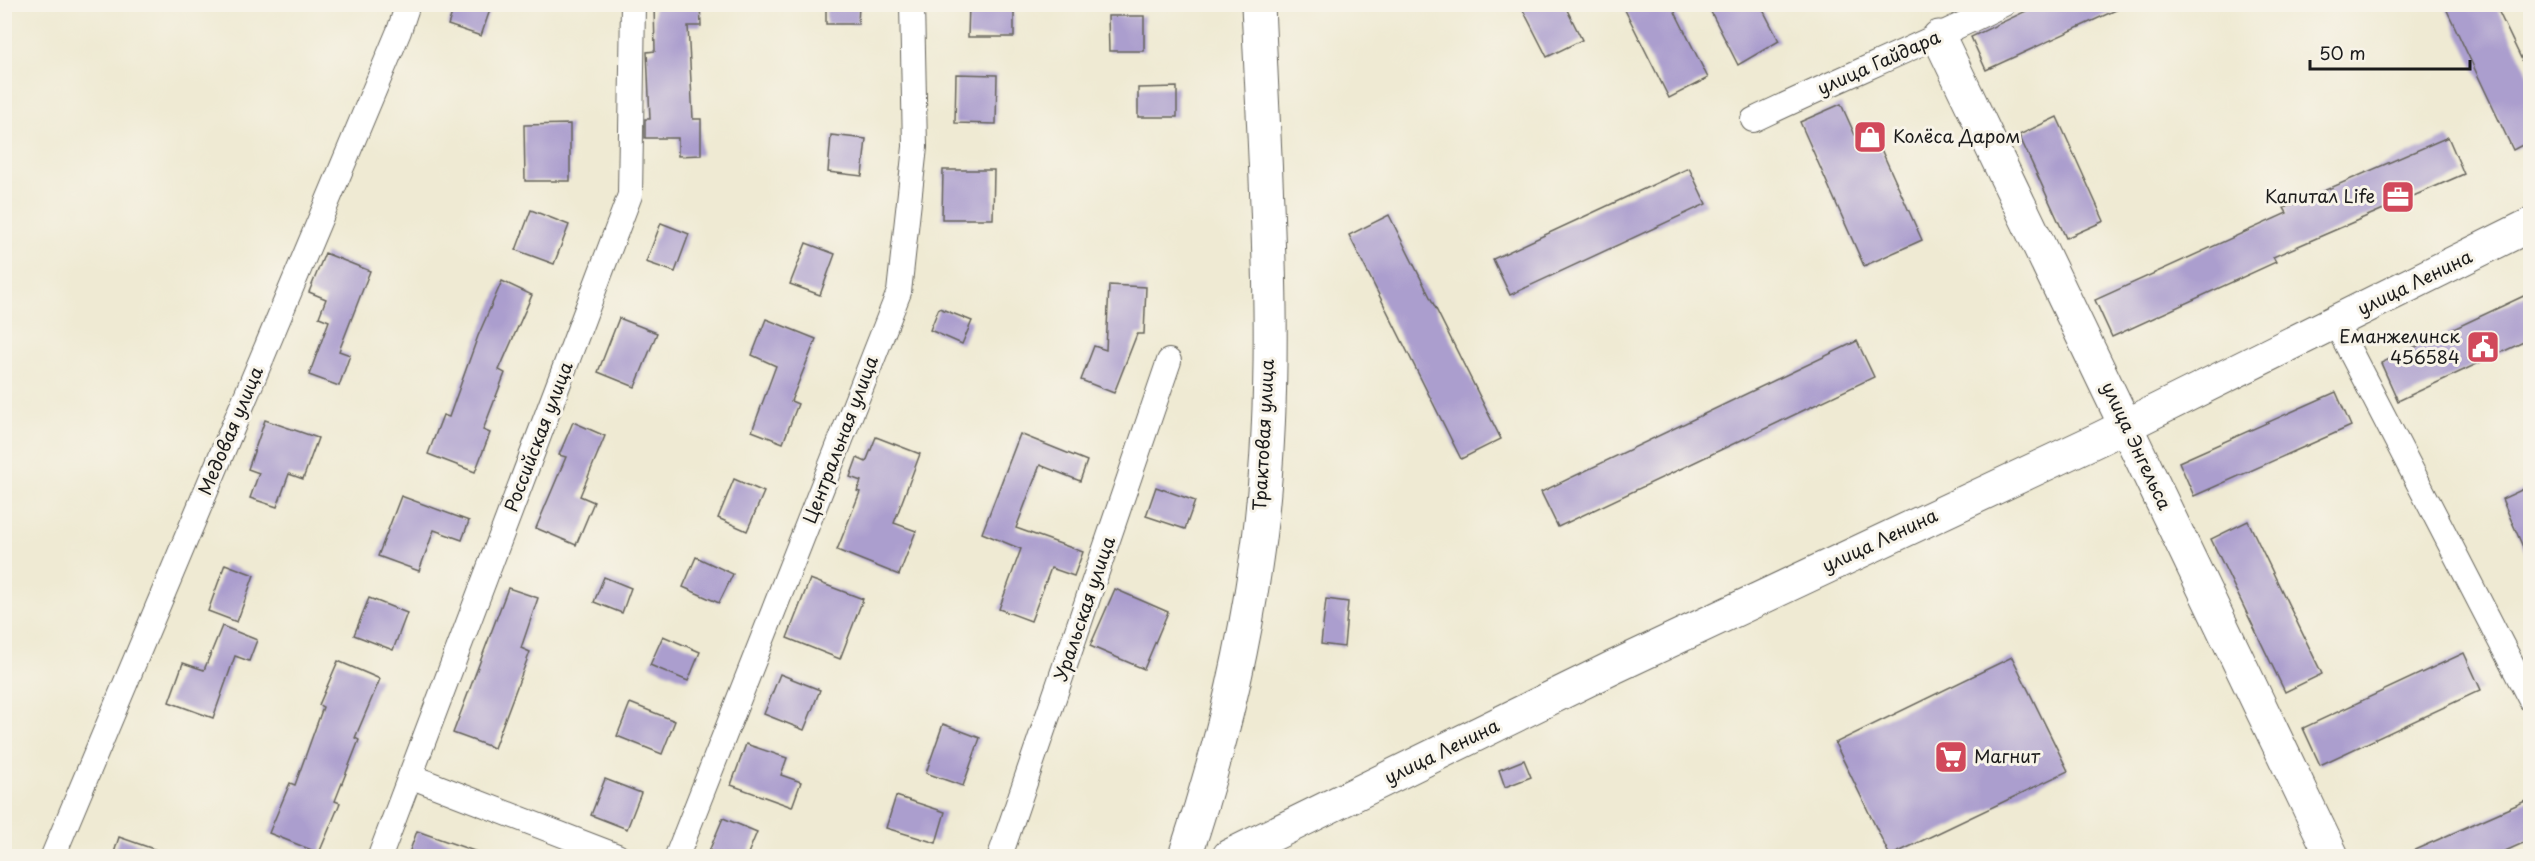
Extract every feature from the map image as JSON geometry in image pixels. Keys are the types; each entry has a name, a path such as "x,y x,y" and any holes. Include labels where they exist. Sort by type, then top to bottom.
{"street":[{"name":"Медовая улица","path":"52,856 399,31 408,4"},
{"name":"Российская улица","path":"380,856 630,195 633,4"},
{"name":"Центральная улица","path":"677,856 899,292 915,147 912,4"},
{"name":"Трактовая улица","path":"1185,856 1208,790 1241,655 1259,538 1268,410 1269,274 1258,4"},
{"name":"улица Гайдара","path":"1753,120 1824,86 1939,37 2004,4"},
{"name":"улица Энгельса","path":"1939,37 2127,424 2332,856"},
{"name":"улица Ленина","path":"1229,856 1614,667 2127,424 2530,225"},
{"path":"2335,322 2530,699"},
{"name":"Уральская улица","path":"1000,856 1169,361"},
{"path":"410,776 617,856"}],"building":[{"path":"455,4 492,4 481,36 448,25"},
{"path":"654,4 700,4 701,26 688,26 693,119 701,119 701,155 678,156 678,138 645,138 645,119 650,119 647,52 655,51"},
{"path":"826,4 859,5 858,24 826,24"},
{"path":"969,4 1014,4 1014,37 968,37"},
{"path":"1520,4 1564,4 1582,40 1547,57"},
{"path":"1622,4 1671,4 1708,78 1669,98"},
{"path":"1707,4 1760,4 1779,41 1738,65"},
{"path":"2041,4 2129,4 1986,70 1971,37"},
{"path":"2444,4 2495,4 2530,77 2530,141 2513,150"},
{"path":"1108,16 1144,16 1144,51 1109,51"},
{"path":"956,74 997,75 996,124 955,123"},
{"path":"1177,87 1177,117 1138,117 1138,88"},
{"path":"1841,104 1855,135 1871,127 1922,240 1864,266 1800,122"},
{"path":"2057,117 2104,221 2066,238 2019,135"},
{"path":"570,124 570,181 525,181 524,125"},
{"path":"831,135 866,139 862,176 828,172"},
{"path":"2448,137 2464,174 2273,257 2276,262 2112,337 2095,300 2287,213 2284,208"},
{"path":"1689,168 1706,204 1510,295 1493,259"},
{"path":"943,170 994,170 993,219 942,219"},
{"path":"531,210 569,225 554,264 516,250"},
{"path":"1389,215 1501,439 1461,459 1349,235"},
{"path":"661,223 689,234 675,272 646,262"},
{"path":"806,243 835,254 820,295 790,284"},
{"path":"325,253 370,271 339,351 350,355 339,386 309,375 329,321 319,317 326,299 309,292"},
{"path":"502,281 532,295 499,370 505,373 483,430 490,433 475,472 428,454 443,415 449,417 478,336"},
{"path":"1109,285 1146,287 1144,334 1137,334 1114,393 1081,380 1094,346 1106,350"},
{"path":"2530,293 2530,339 2398,401 2381,363"},
{"path":"939,308 972,321 962,344 930,330"},
{"path":"619,318 657,333 635,387 598,372"},
{"path":"766,319 816,339 791,401 798,404 783,443 752,431 776,366 752,355"},
{"path":"1857,341 1874,377 1558,527 1541,492"},
{"path":"2336,392 2351,426 2194,496 2179,462"},
{"path":"265,420 318,438 303,479 289,474 277,507 250,498 259,473 248,469"},
{"path":"573,422 605,436 580,496 594,502 576,545 536,528 566,457 559,455"},
{"path":"1020,434 1087,461 1080,481 1040,465 1016,528 1083,552 1074,576 1051,568 1031,621 999,609 1021,549 982,533"},
{"path":"876,437 920,454 894,523 916,531 899,575 837,550 860,492 857,491 861,481 850,477 857,458 866,462"},
{"path":"734,479 764,492 747,531 718,518"},
{"path":"2530,486 2530,563 2502,499"},
{"path":"1156,487 1195,501 1185,529 1146,516"},
{"path":"401,496 469,521 462,540 434,530 419,571 378,556"},
{"path":"2248,521 2322,674 2285,692 2211,539"},
{"path":"696,557 733,574 719,603 683,587"},
{"path":"225,564 254,575 237,622 208,611"},
{"path":"604,577 631,588 622,613 594,602"},
{"path":"810,579 863,599 840,659 787,638"},
{"path":"508,588 538,598 521,648 530,652 494,748 453,733"},
{"path":"1115,589 1168,612 1144,669 1090,646"},
{"path":"369,598 407,613 393,650 354,635"},
{"path":"1326,599 1348,602 1344,647 1321,644"},
{"path":"222,626 257,640 249,661 235,656 213,718 169,702 183,663 204,670"},
{"path":"663,636 700,652 688,681 650,665"},
{"path":"2464,653 2481,690 2320,765 2303,728"},
{"name":"Магнит","path":"2012,657 2068,771 1890,856 1835,743"},
{"path":"338,661 380,679 355,738 359,740 335,801 340,803 319,853 269,833 290,783 295,785 323,707 319,705"},
{"path":"780,674 820,690 804,730 764,714"},
{"path":"630,703 675,721 662,754 617,736"},
{"path":"943,724 980,738 963,786 926,773"},
{"path":"746,744 787,758 781,775 801,782 792,807 731,785"},
{"path":"1524,760 1531,777 1505,787 1499,770"},
{"path":"605,779 641,793 627,829 591,815"},
{"path":"896,796 945,812 936,843 886,828"},
{"path":"2530,799 2530,840 2494,856 2401,856"},
{"path":"723,818 757,832 747,856 707,856"},
{"path":"417,831 483,854 483,856 408,856"},
{"path":"119,837 168,854 167,856 113,856"}],"place":[{"name":"Колёса Даром","path":"1870,137"},
{"name":"Капитал Life","path":"2398,197"},
{"name":"Еманжелинск 456584","path":"2483,347"},
{"name":"Магнит","path":"1951,757"}]}
